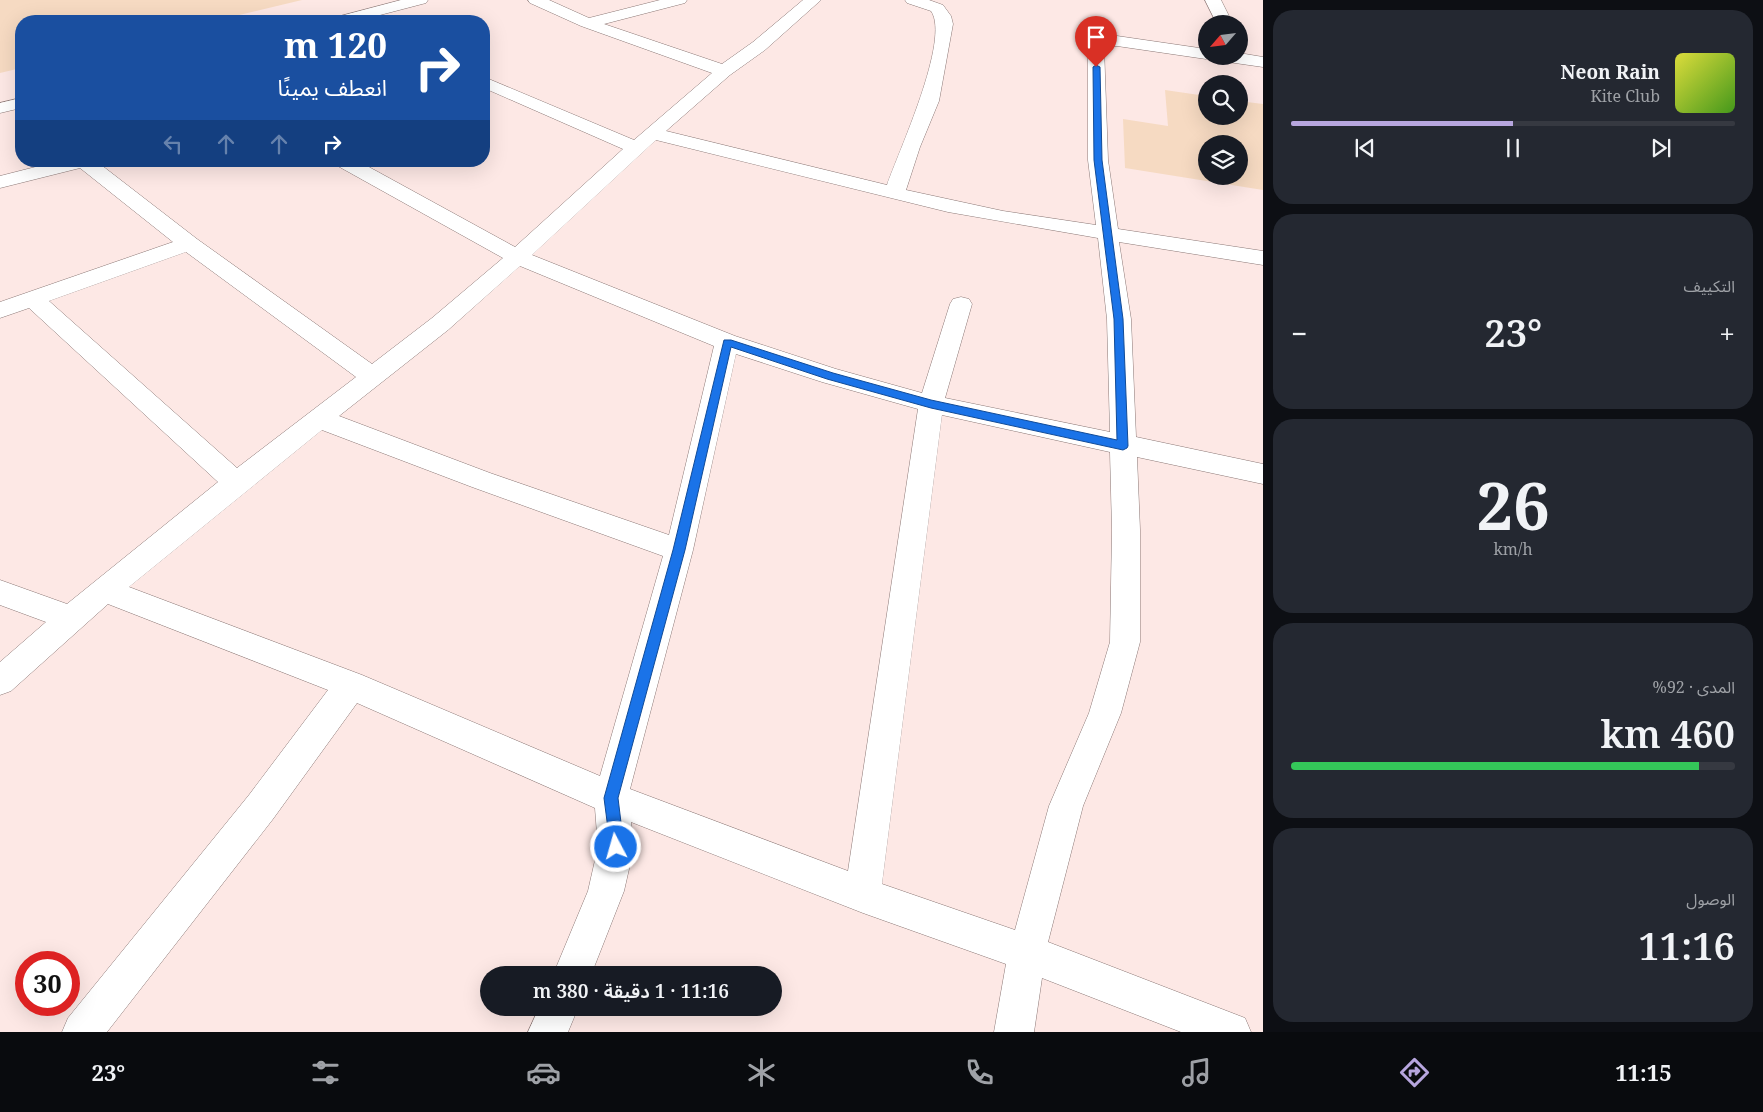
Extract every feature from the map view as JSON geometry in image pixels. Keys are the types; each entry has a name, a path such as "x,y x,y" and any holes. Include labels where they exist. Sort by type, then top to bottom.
{"street":[{"path":"362,15 420,0"},
{"path":"536,0 587,23 724,72"},
{"path":"587,23 679,0"},
{"path":"0,681 104,590 318,418 440,324 517,257 636,148 655,134 724,72 759,46 813,0"},
{"path":"894,194 910,147 930,101 942,52 945,24 943,16 937,8 913,0"},
{"path":"1213,0 1220,15"},
{"path":"1014,1032 1027,953 1066,806 1105,713 1126,642 1126,530 1119,319 1098,160 1096,44 1117,40 1198,53"},
{"path":"1248,58 1263,62"},
{"path":"490,85 636,148"},
{"path":"0,108 15,104"},
{"path":"655,134 894,194 1003,217 1263,258"},
{"path":"0,182 59,167"},
{"path":"91,167 188,244 372,376"},
{"path":"354,167 517,257 727,342 831,376 931,404 1263,474"},
{"path":"0,310 188,244"},
{"path":"33,299 236,483"},
{"path":"863,896 931,404 961,304"},
{"path":"576,966 606,891 616,847 611,798 679,550 727,342"},
{"path":"318,418 481,480 679,550"},
{"path":"104,590 351,685 611,798 863,896 1027,953 1231,1032"},
{"path":"0,592 72,619"},
{"path":"82,1032 260,807 351,685"},
{"path":"548,1032 555,1016"}],"shaded area":[{"path":"0,0 302,0 239,15 15,15 15,69 0,73"},
{"path":"1165,90 1198,95 1198,125 1248,125 1248,102 1263,104 1263,190 1232,185 1248,185 1248,135 1198,135 1198,180 1125,168 1123,119 1168,126"}],"route":[{"path":"616,847 611,798 679,550 727,342 831,376 931,404 1123,446 1119,319 1098,160 1096,67"}]}
